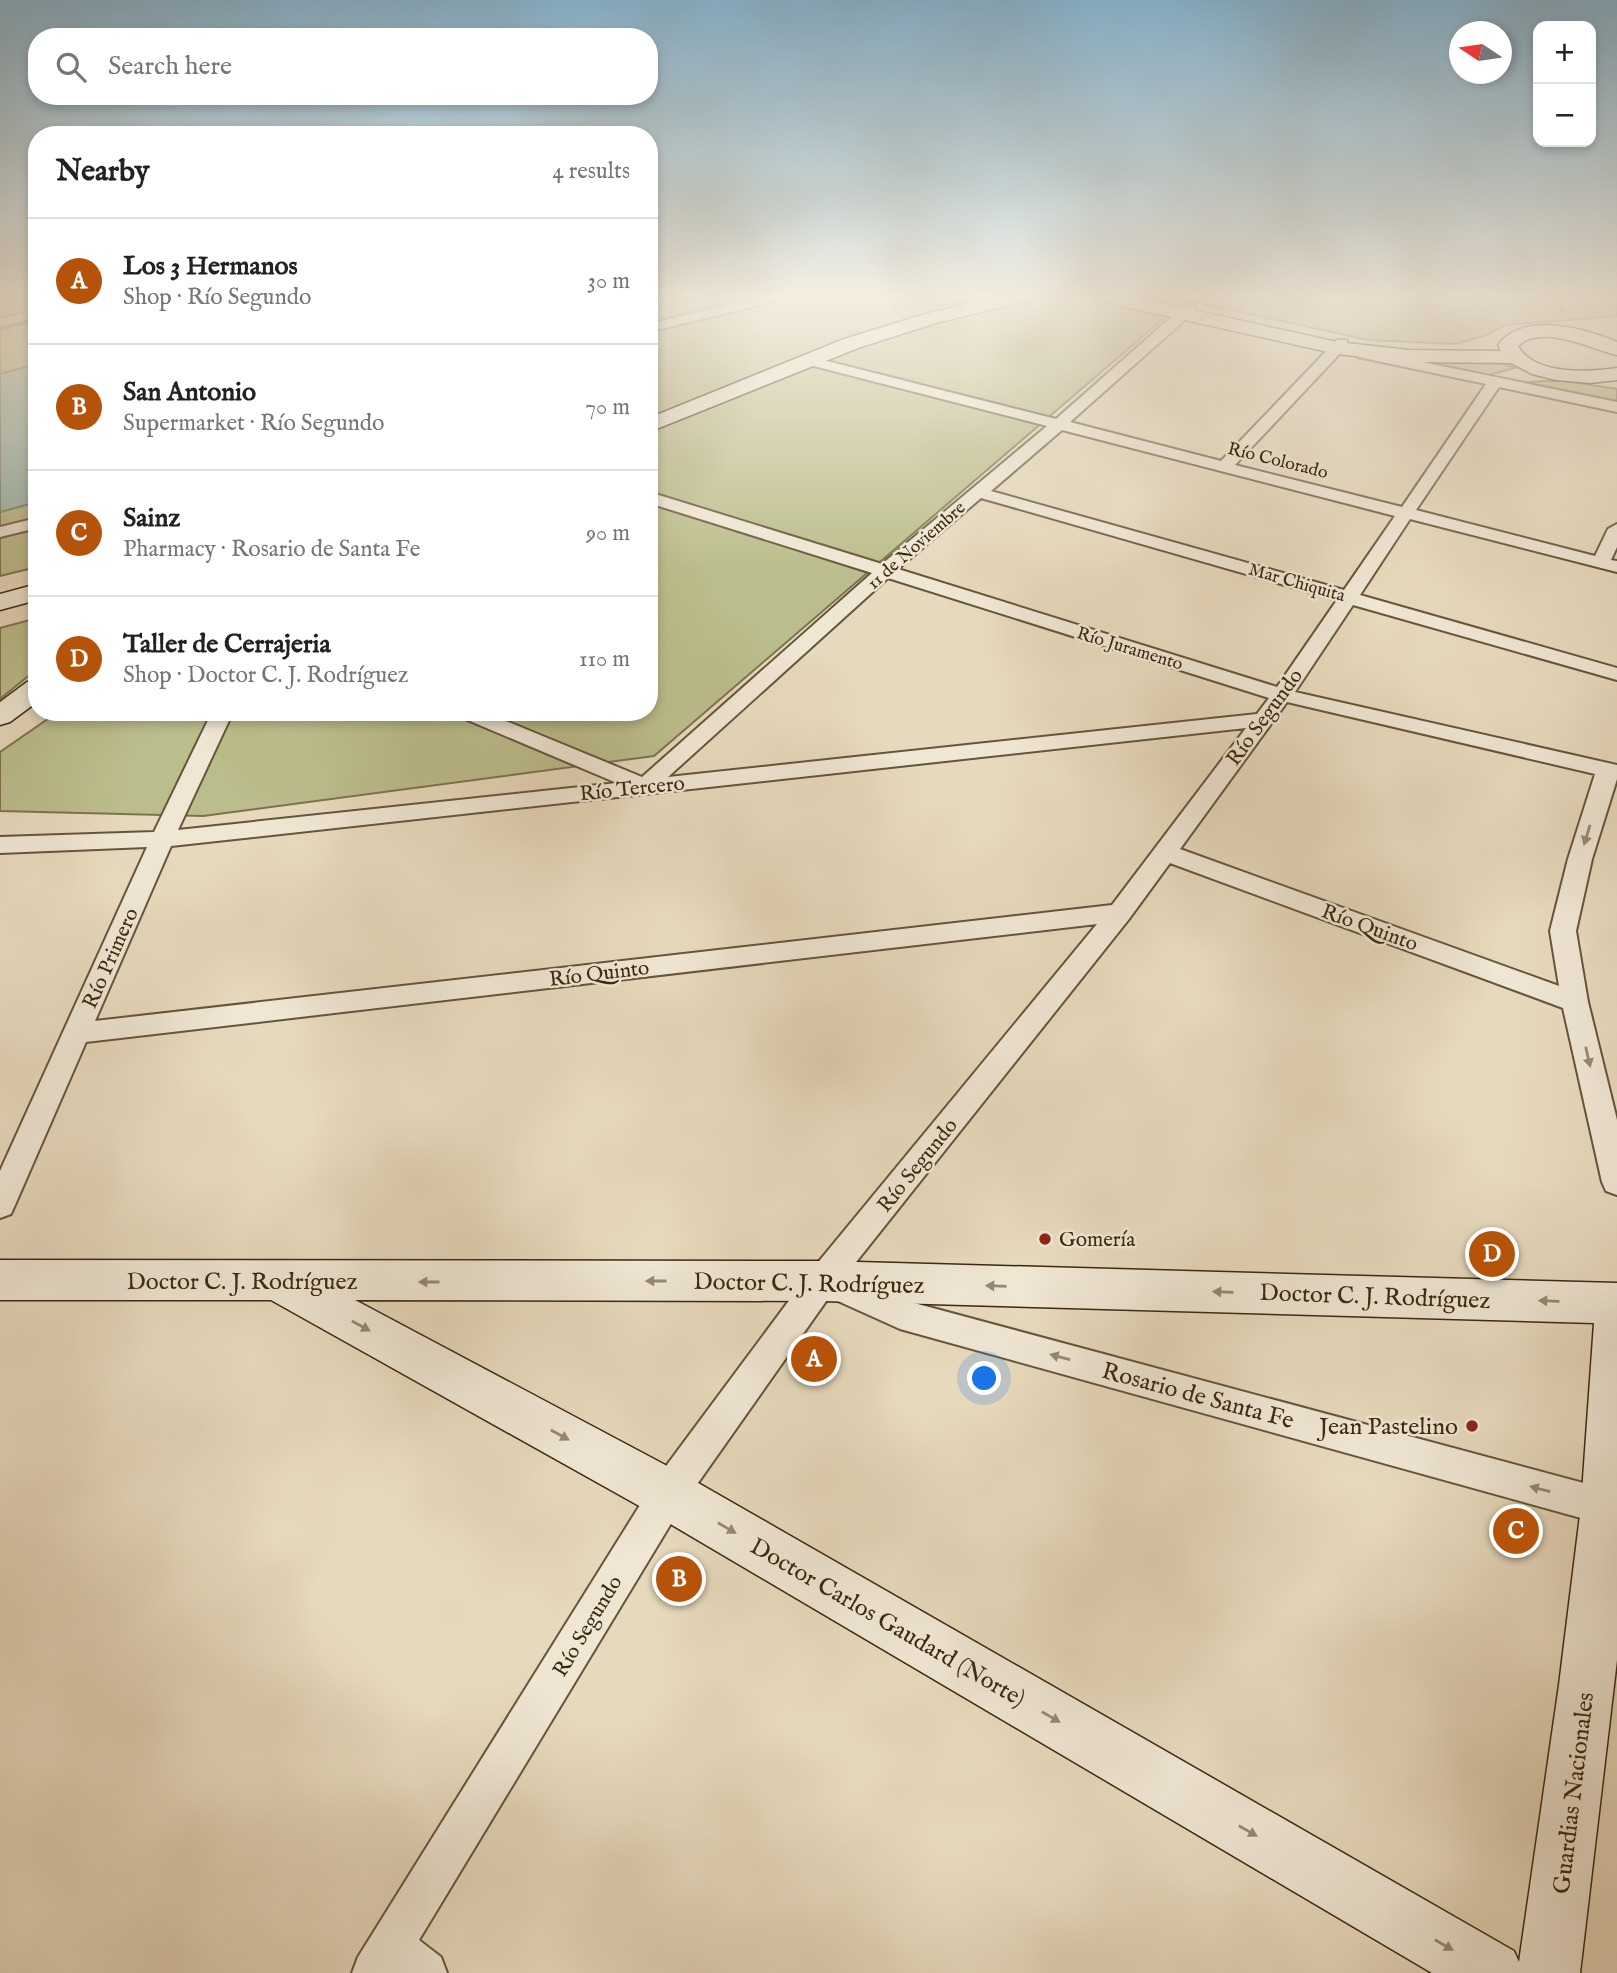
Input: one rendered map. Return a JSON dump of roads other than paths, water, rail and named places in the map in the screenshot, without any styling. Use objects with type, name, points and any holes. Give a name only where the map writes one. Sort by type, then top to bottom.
[{"type":"main road","points":[[658,412],[721,386]]},
{"type":"main road","points":[[658,423],[696,410],[749,386]]},
{"type":"main road","points":[[0,602],[28,594]]},
{"type":"main road","points":[[0,616],[28,608]]},
{"type":"main road","points":[[0,716],[28,695]]},
{"type":"main road","points":[[0,737],[28,716]]},
{"type":"main road","name":"Doctor C. J. Rodríguez","points":[[0,1280],[822,1281],[1617,1303]]},
{"type":"main road","name":"Doctor Carlos Gaudard (Norte)","points":[[279,1282],[668,1494],[1492,1973]]},
{"type":"main road","name":"Guardias Nacionales","points":[[1549,1973],[1611,1508],[1617,1321]]},
{"type":"street","name":"Río Colorado","points":[[908,386],[1609,564]]},
{"type":"street","name":"11 de Noviembre","points":[[645,786],[884,572],[1102,386]]},
{"type":"street","points":[[1225,466],[1302,386]]},
{"type":"street","name":"Río Segundo","points":[[383,1960],[668,1494],[822,1281],[1120,913],[1282,695],[1492,386]]},
{"type":"street","points":[[1515,386],[1617,407]]},
{"type":"street","name":"Mar Chiquita","points":[[977,492],[1617,674]]},
{"type":"street","name":"Río Juramento","points":[[658,500],[1282,695],[1612,771]]},
{"type":"street","points":[[0,532],[28,525]]},
{"type":"street","points":[[1609,564],[1617,529]]},
{"type":"street","name":"Río Tercero","points":[[0,845],[162,839],[1263,720]]},
{"type":"street","name":"Río Primero","points":[[0,1205],[162,839],[219,721]]},
{"type":"street","points":[[488,721],[645,786]]},
{"type":"street","points":[[1612,771],[1580,859],[1563,931],[1575,1002],[1617,1182]]},
{"type":"street","name":"Río Quinto","points":[[1165,852],[1575,1002]]},
{"type":"street","name":"Río Quinto","points":[[77,1033],[1120,913]]},
{"type":"street","name":"Rosario de Santa Fe","points":[[822,1281],[900,1314],[1611,1508]]},
{"type":"street","points":[[383,1960],[425,1973]]},
{"type":"water","points":[[0,386],[28,386],[28,504],[0,512]]},
{"type":"place","name":"Gomería","points":[[1045,1239]]},
{"type":"place","name":"Taller de Cerrajeria","points":[[1492,1254]]},
{"type":"place","name":"Los 3 Hermanos","points":[[814,1359]]},
{"type":"place","name":"Jean Pastelino","points":[[1472,1426]]},
{"type":"place","name":"Sainz","points":[[1516,1531]]},
{"type":"place","name":"San Antonio","points":[[679,1579]]}]
